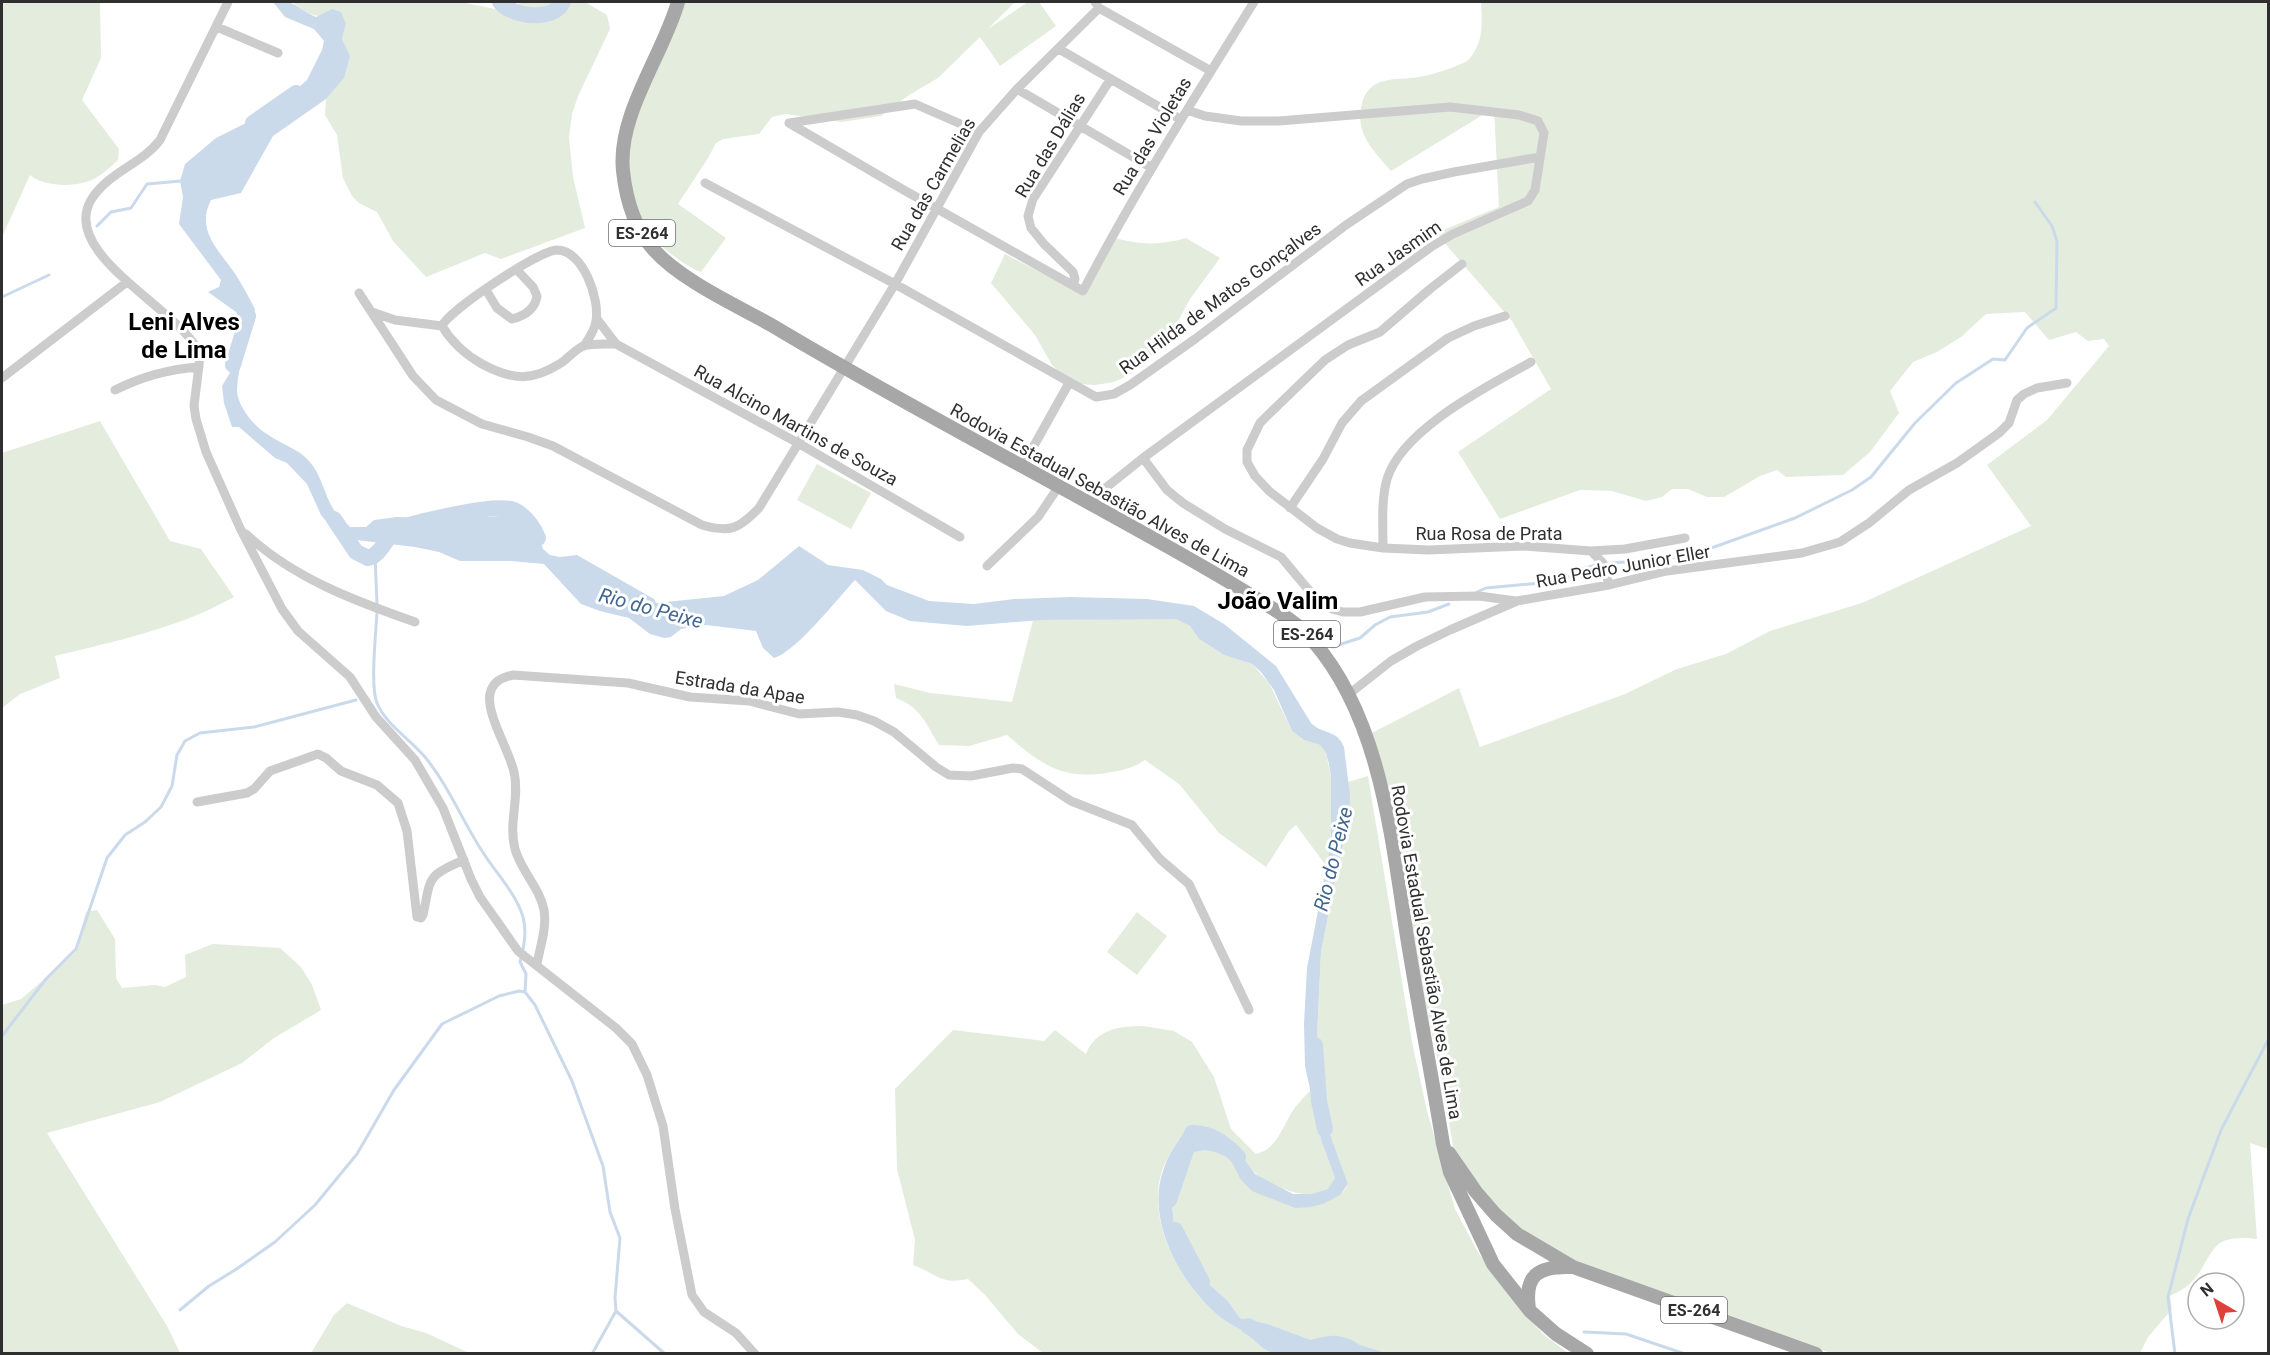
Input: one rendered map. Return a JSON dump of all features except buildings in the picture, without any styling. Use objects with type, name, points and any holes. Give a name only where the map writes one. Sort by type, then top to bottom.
[{"type":"main road","name":"ES-264","points":[[678,2],[633,112],[624,144],[623,173],[632,213],[653,249],[676,269],[844,369]]},
{"type":"main road","name":"Rodovia Estadual Sebastião Alves de Lima","points":[[844,369],[1217,574],[1286,617],[1313,640],[1349,694],[1364,729],[1388,819],[1443,1144],[1450,1172],[1493,1264],[1530,1311],[1556,1334],[1587,1353]]},
{"type":"main road","name":"Rodovia Estadual Sebastião Alves de Lima","points":[[1443,1144],[1476,1192],[1496,1215],[1518,1234],[1573,1267],[1816,1353]]},
{"type":"main road","points":[[1530,1311],[1527,1293],[1534,1276],[1554,1266],[1573,1267]]},
{"type":"street","points":[[228,2],[160,140],[154,147],[108,180],[97,190],[89,203],[86,224],[92,241],[127,282],[199,350],[195,394],[196,419],[206,452],[240,528],[290,621],[307,640],[350,677],[376,717],[415,760],[443,808],[480,897],[518,951],[626,1037],[638,1055],[647,1075],[663,1126],[675,1209],[694,1301],[709,1316],[736,1333],[754,1353]]},
{"type":"street","name":"Rua das Violetas","points":[[1073,285],[1083,291],[1180,119],[1254,2]]},
{"type":"street","points":[[1097,4],[1211,71]]},
{"type":"street","name":"Rua das Carmelias","points":[[359,293],[413,376],[436,400],[482,424],[553,446],[702,525],[720,530],[733,527],[747,520],[759,507],[895,284],[979,132],[1017,89],[1059,49],[1097,4]]},
{"type":"street","points":[[217,27],[278,53]]},
{"type":"street","points":[[1059,49],[1180,119]]},
{"type":"street","name":"Rua das Dálias","points":[[1073,285],[1075,279],[1073,272],[1036,235],[1028,216],[1033,199],[1110,80]]},
{"type":"street","points":[[1017,89],[1152,168]]},
{"type":"street","points":[[979,132],[915,104],[789,123],[1073,285]]},
{"type":"street","name":"Rua Jasmim","points":[[1088,502],[1431,247],[1453,234],[1528,201],[1535,190],[1544,133],[1538,122],[1519,115],[1492,110],[1450,107],[1279,121],[1241,121],[1205,116],[1187,110]]},
{"type":"street","name":"Rua Hilda de Matos Gonçalves","points":[[705,183],[895,284],[1096,397],[1114,394],[1130,385],[1346,225],[1407,184],[1422,178],[1540,157]]},
{"type":"street","name":"Rua Alcino Martins de Souza","points":[[442,326],[444,321],[516,269],[537,257],[555,250],[562,251],[572,256],[581,265],[590,282],[597,319],[616,344],[798,444],[960,537]]},
{"type":"street","name":"Rua Rosa de Prata","points":[[1462,264],[1380,332],[1348,345],[1325,360],[1260,423],[1247,450],[1247,462],[1255,476],[1269,491],[1317,528],[1337,539],[1383,548],[1429,550],[1523,546],[1591,551],[1625,549],[1685,538]]},
{"type":"street","points":[[486,290],[504,314],[512,318],[525,314],[533,306],[537,296],[533,287],[516,269]]},
{"type":"street","points":[[2,378],[127,282]]},
{"type":"street","points":[[372,312],[395,320],[442,326],[456,345],[476,361],[501,374],[515,377],[533,377],[560,364],[584,346],[591,336],[597,319]]},
{"type":"street","points":[[1290,508],[1323,459],[1342,423],[1361,401],[1449,338],[1468,328],[1505,316]]},
{"type":"street","points":[[584,346],[616,344]]},
{"type":"street","points":[[1383,548],[1386,481],[1410,442],[1422,430],[1482,390],[1531,362]]},
{"type":"street","points":[[115,390],[142,377],[160,372],[199,367]]},
{"type":"street","points":[[1022,467],[1069,383]]},
{"type":"street","name":"Rua Pedro Junior Eller","points":[[1349,694],[1391,662],[1417,646],[1517,601],[1609,585],[1659,572],[1725,565],[1825,548],[1853,534],[1909,490],[1969,455],[2005,427],[2012,418],[2017,400],[2024,394],[2037,388],[2067,383]]},
{"type":"street","points":[[1143,459],[1167,490],[1183,503],[1224,529],[1281,557],[1312,594],[1332,609],[1360,612],[1425,597],[1479,596],[1517,601]]},
{"type":"street","points":[[987,566],[1038,517],[1059,486]]},
{"type":"street","points":[[240,528],[284,566],[415,622]]},
{"type":"street","points":[[1591,551],[1603,563],[1609,585]]},
{"type":"street","name":"Estrada da Apae","points":[[537,964],[544,929],[544,908],[541,897],[515,850],[512,824],[516,797],[514,772],[490,703],[490,691],[494,685],[513,675],[627,683],[681,696],[749,701],[799,714],[838,712],[857,715],[894,732],[949,775],[971,776],[1012,768],[1022,769],[1071,801],[1132,825],[1160,859],[1189,884],[1248,1010]]},
{"type":"street","points":[[197,802],[245,794],[254,789],[268,772],[318,754],[341,771],[377,785],[398,803],[407,831],[417,917],[421,918],[423,915],[429,885],[433,877],[450,865],[464,860]]},
{"type":"green space","points":[[2,2],[100,2],[101,58],[82,100],[119,149],[118,160],[90,181],[72,185],[57,184],[35,179],[30,175],[2,237]]},
{"type":"green space","points":[[292,2],[461,2],[495,9],[526,2],[585,2],[607,15],[610,29],[578,96],[572,114],[569,137],[573,177],[585,228],[501,259],[485,253],[426,277],[393,241],[377,212],[359,203],[352,196],[343,178],[337,135],[325,115],[326,99],[343,78],[342,38],[346,24],[307,13]]},
{"type":"green space","points":[[679,2],[1015,2],[988,29],[1028,2],[1039,2],[1056,26],[1000,66],[980,37],[938,78],[909,95],[881,116],[842,122],[785,114],[772,117],[759,134],[723,139],[716,143],[678,204],[726,238],[701,272],[676,258],[645,229],[617,171]]},
{"type":"green space","points":[[1481,2],[2268,2],[2268,1149],[2250,1143],[2257,1239],[2224,1241],[2215,1247],[2200,1271],[2186,1271],[2186,1286],[2170,1296],[2172,1309],[2148,1337],[2140,1353],[1831,1353],[1692,1307],[1562,1256],[1525,1233],[1500,1213],[1459,1159],[1453,1146],[1443,1084],[1372,733],[1459,688],[1480,747],[1625,694],[1677,669],[1726,654],[1770,631],[1862,603],[2031,526],[1987,465],[2047,420],[2109,346],[2104,339],[2088,341],[2076,332],[2049,340],[2025,312],[1986,314],[1961,337],[1937,352],[1913,362],[1890,391],[1899,413],[1870,452],[1843,475],[1786,477],[1777,470],[1760,476],[1724,497],[1707,497],[1688,489],[1672,489],[1662,497],[1646,501],[1612,491],[1580,490],[1500,519],[1458,452],[1551,389],[1512,321],[1436,233],[1499,207],[1494,108],[1391,171],[1368,142],[1361,127],[1360,118],[1364,97],[1376,84],[1432,74],[1469,60],[1478,45],[1482,24]]},
{"type":"green space","points":[[1108,236],[1147,243],[1186,238],[1220,258],[1190,299],[1166,343],[1131,374],[1114,382],[1095,385],[1079,384],[1061,374],[1052,365],[1035,335],[991,283],[1005,254],[1079,292]]},
{"type":"green space","points":[[100,421],[170,541],[201,549],[234,597],[169,625],[55,656],[60,678],[20,694],[2,708],[2,453]]},
{"type":"green space","points":[[817,464],[871,493],[851,529],[797,500]]},
{"type":"green space","points":[[1177,619],[1190,626],[1199,639],[1224,655],[1252,664],[1269,683],[1292,731],[1304,740],[1320,745],[1326,753],[1331,777],[1331,843],[1327,867],[1296,825],[1289,831],[1266,867],[1219,833],[1179,784],[1145,760],[1132,767],[1116,771],[1090,775],[1076,774],[1041,761],[1007,735],[969,746],[939,745],[917,711],[896,698],[894,684],[930,693],[1012,702],[1033,620]]},
{"type":"green space","points":[[1368,776],[1412,1042],[1427,1111],[1455,1209],[1479,1254],[1508,1294],[1544,1335],[1568,1353],[1386,1353],[1336,1337],[1311,1340],[1268,1324],[1240,1318],[1227,1300],[1196,1273],[1174,1225],[1171,1195],[1182,1158],[1196,1152],[1211,1151],[1230,1159],[1238,1173],[1290,1206],[1331,1199],[1344,1191],[1348,1184],[1321,1109],[1315,1079],[1321,952],[1338,865],[1348,828],[1348,782]]},
{"type":"green space","points":[[97,910],[115,939],[116,978],[122,988],[155,985],[165,987],[186,977],[185,955],[213,944],[280,948],[301,967],[312,985],[321,1010],[274,1038],[242,1063],[160,1102],[47,1133],[167,1326],[180,1353],[2,1353],[2,1005],[21,999],[75,953],[86,912]]},
{"type":"green space","points":[[1137,912],[1167,936],[1137,975],[1107,952]]},
{"type":"green space","points":[[1143,1026],[1174,1031],[1192,1042],[1214,1077],[1231,1129],[1256,1154],[1274,1143],[1294,1109],[1310,1091],[1321,1140],[1335,1178],[1330,1188],[1310,1195],[1284,1189],[1254,1172],[1240,1152],[1233,1147],[1184,1132],[1165,1163],[1158,1188],[1158,1208],[1162,1229],[1170,1250],[1192,1287],[1206,1304],[1236,1327],[1303,1353],[1043,1353],[1018,1334],[985,1295],[968,1279],[945,1280],[913,1265],[915,1240],[897,1169],[895,1089],[953,1030],[1044,1041],[1055,1030],[1086,1054],[1090,1046],[1102,1034],[1117,1028]]},
{"type":"green space","points":[[347,1303],[401,1326],[426,1333],[469,1353],[311,1353],[334,1315]]},
{"type":"green space","points":[[1330,1348],[1348,1350],[1355,1353],[1312,1354]]},
{"type":"water","points":[[273,2],[292,3],[316,17],[332,9],[341,12],[346,24],[342,39],[350,56],[344,78],[326,99],[273,136],[241,193],[211,200],[206,221],[217,249],[236,275],[255,309],[238,380],[237,390],[240,402],[247,415],[262,430],[309,461],[317,472],[334,510],[350,527],[366,527],[374,520],[397,517],[458,519],[512,515],[529,520],[536,527],[543,549],[550,555],[560,557],[577,555],[654,599],[656,603],[724,596],[758,580],[799,546],[828,565],[863,570],[881,579],[887,585],[929,601],[974,604],[1014,599],[1070,597],[1147,599],[1194,606],[1224,624],[1276,666],[1311,723],[1338,737],[1344,747],[1350,795],[1349,822],[1321,952],[1315,1079],[1321,1109],[1348,1184],[1340,1195],[1323,1204],[1295,1208],[1252,1191],[1241,1180],[1230,1159],[1216,1153],[1201,1151],[1182,1158],[1171,1195],[1174,1225],[1196,1273],[1227,1300],[1240,1318],[1268,1324],[1311,1340],[1336,1337],[1386,1353],[1355,1353],[1330,1348],[1303,1353],[1252,1334],[1220,1317],[1206,1304],[1180,1269],[1170,1250],[1159,1208],[1159,1188],[1164,1168],[1184,1132],[1188,1130],[1237,1149],[1255,1174],[1293,1194],[1312,1194],[1328,1189],[1335,1178],[1321,1140],[1305,1066],[1304,1024],[1307,968],[1331,843],[1331,777],[1326,753],[1320,745],[1304,740],[1292,731],[1274,690],[1261,672],[1252,664],[1224,655],[1199,639],[1190,626],[1176,619],[1041,620],[967,626],[910,621],[886,611],[855,580],[794,646],[774,658],[763,648],[756,631],[706,625],[681,629],[671,637],[664,638],[650,634],[629,618],[581,604],[544,564],[511,561],[460,561],[439,552],[415,547],[340,538],[321,515],[307,484],[287,463],[275,458],[239,427],[232,427],[224,403],[222,386],[231,371],[232,355],[244,335],[242,324],[236,312],[208,292],[219,287],[221,280],[179,224],[183,197],[180,181],[185,164],[216,138],[274,109],[307,80],[322,50],[324,41],[314,29],[285,17]]},
{"type":"waterway","points":[[500,2],[509,9],[532,15],[547,14],[559,8],[563,2]]},
{"type":"waterway","name":"Rio do Peixe","points":[[253,123],[296,93]]},
{"type":"waterway","points":[[97,226],[111,212],[131,208],[147,184],[181,181]]},
{"type":"waterway","points":[[1611,563],[1666,559],[1703,551],[1795,518],[1852,490],[1871,477],[1915,423],[1956,383],[1993,359],[2005,360],[2027,328],[2056,308],[2057,241],[2052,226],[2035,202]]},
{"type":"waterway","points":[[2,297],[49,275]]},
{"type":"waterway","name":"Rio do Peixe","points":[[233,365],[248,316],[246,313]]},
{"type":"waterway","name":"Rio do Peixe","points":[[334,519],[356,552],[368,558],[377,553],[398,528],[457,514],[491,509],[505,508],[518,512],[529,522],[538,538]]},
{"type":"waterway","points":[[375,555],[377,605]]},
{"type":"waterway","points":[[1477,592],[1486,588],[1563,580],[1582,569],[1596,565]]},
{"type":"waterway","points":[[1332,647],[1360,638],[1375,625],[1390,617],[1428,612],[1449,604]]},
{"type":"waterway","points":[[377,612],[374,672],[377,703],[386,718],[419,750],[433,768],[482,851],[520,908],[525,928],[520,962],[526,974],[525,992]]},
{"type":"waterway","points":[[2,1036],[46,979],[76,949],[107,858],[125,835],[145,822],[161,807],[172,786],[177,755],[185,741],[200,733],[254,727],[356,700]]},
{"type":"waterway","points":[[180,1310],[209,1286],[275,1242],[315,1205],[357,1154],[394,1090],[442,1024],[499,996],[519,991],[525,992],[535,1005],[572,1081],[603,1166],[610,1212],[620,1238],[616,1311],[592,1354]]},
{"type":"waterway","points":[[2175,1354],[2168,1297],[2188,1219],[2221,1130],[2268,1040]]},
{"type":"waterway","name":"Rio do Peixe","points":[[1315,1045],[1319,1101],[1325,1129]]},
{"type":"waterway","name":"Rio do Peixe","points":[[1169,1200],[1192,1133],[1205,1134],[1217,1140],[1238,1157]]},
{"type":"waterway","name":"Rio do Peixe","points":[[1175,1230],[1202,1282]]},
{"type":"waterway","points":[[616,1311],[665,1354]]},
{"type":"waterway","name":"Rio do Peixe","points":[[1248,1326],[1271,1343],[1287,1349],[1297,1350],[1340,1344],[1358,1354]]},
{"type":"waterway","points":[[1584,1332],[1626,1334],[1685,1354]]},
{"type":"district","name":"Leni Alves de Lima","points":[[184,336]]},
{"type":"district","name":"João Valim","points":[[1278,601]]}]
